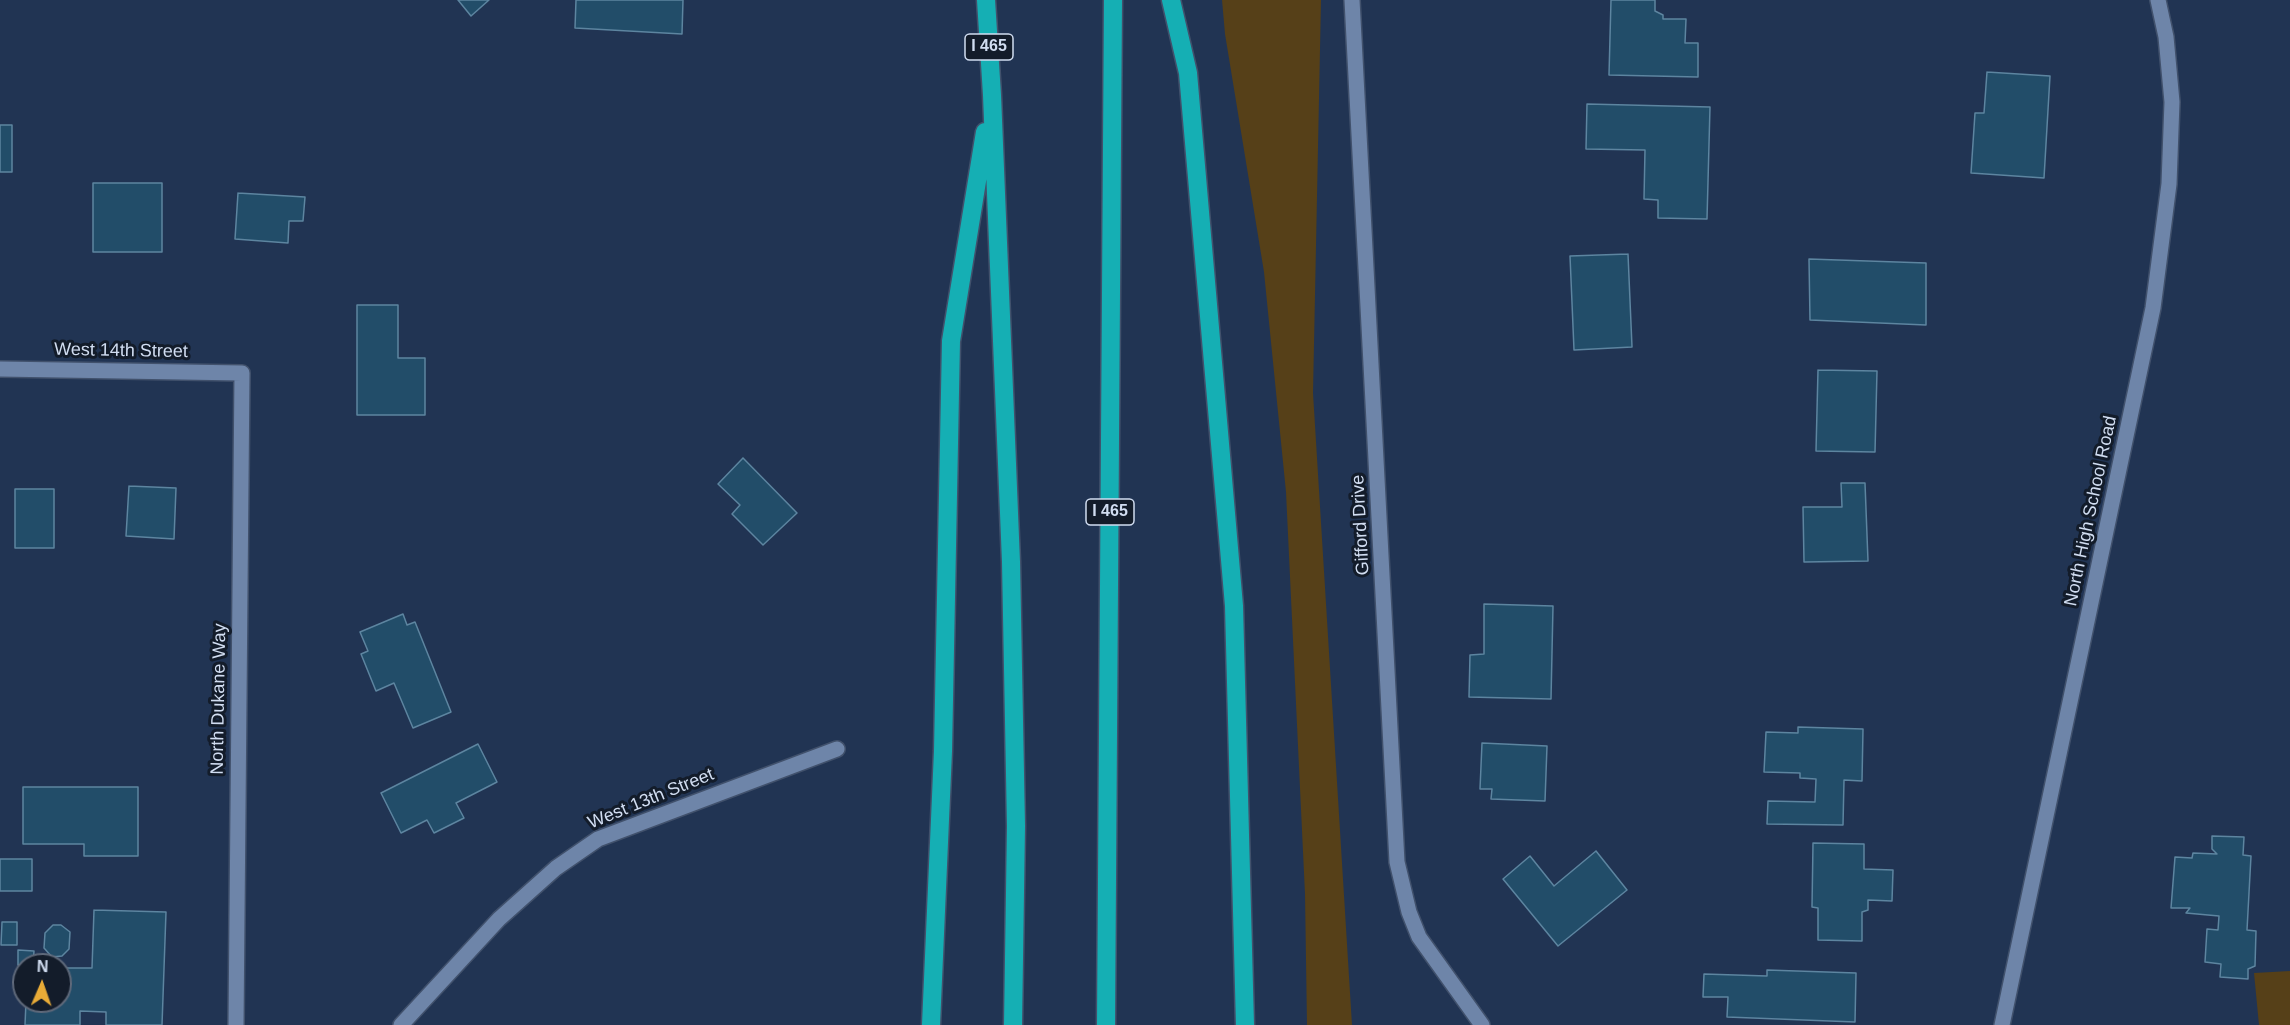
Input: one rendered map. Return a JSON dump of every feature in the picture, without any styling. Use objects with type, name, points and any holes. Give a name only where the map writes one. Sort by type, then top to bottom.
[{"type":"highway","name":"I 465","points":[[986,0],[1011,562],[1016,826],[1013,1025]]},
{"type":"highway","name":"I 465","points":[[1106,1025],[1113,0]]},
{"type":"highway","points":[[1171,0],[1188,73],[1234,606],[1245,1025]]},
{"type":"highway","points":[[931,1025],[942,773],[951,341],[992,95]]},
{"type":"street","name":"Gifford Drive","points":[[1352,0],[1399,874],[1408,912],[1419,937],[1482,1025]]},
{"type":"street","name":"North High School Road","points":[[2002,1025],[2153,308],[2169,184],[2172,102],[2166,37],[2158,0]]},
{"type":"street","name":"West 14th Street","points":[[0,369],[242,373]]},
{"type":"street","name":"North Dukane Way","points":[[236,1025],[242,373]]},
{"type":"street","name":"West 13th Street","points":[[401,1025],[499,919],[556,868],[598,839],[837,749]]},
{"type":"shaded area","points":[[1222,0],[1321,0],[1313,393],[1352,1025],[1307,1025],[1305,894],[1286,492],[1264,272],[1225,34]]},
{"type":"shaded area","points":[[2290,971],[2290,1025],[2259,1025],[2254,973]]},
{"type":"building","points":[[458,0],[489,0],[471,16]]},
{"type":"building","points":[[576,0],[683,0],[682,34],[575,28]]},
{"type":"building","points":[[1611,0],[1655,0],[1655,11],[1663,15],[1663,19],[1686,19],[1685,43],[1698,43],[1698,77],[1609,75]]},
{"type":"building","points":[[1987,72],[2050,76],[2044,178],[1971,173],[1975,113],[1984,113]]},
{"type":"building","points":[[1587,104],[1710,107],[1707,219],[1658,218],[1658,200],[1644,199],[1645,150],[1586,149]]},
{"type":"building","points":[[0,125],[12,125],[12,172],[0,172]]},
{"type":"building","points":[[93,183],[162,183],[162,252],[93,252]]},
{"type":"building","points":[[238,193],[305,197],[303,221],[289,221],[288,243],[235,239]]},
{"type":"building","points":[[1628,254],[1632,347],[1574,350],[1570,256]]},
{"type":"building","points":[[1809,259],[1926,263],[1926,325],[1810,320]]},
{"type":"building","points":[[357,305],[398,305],[398,358],[425,358],[425,415],[357,415]]},
{"type":"building","points":[[1818,370],[1877,371],[1875,452],[1816,451]]},
{"type":"building","points":[[743,458],[797,513],[763,545],[732,514],[740,505],[718,484]]},
{"type":"building","points":[[1841,483],[1865,483],[1868,561],[1804,562],[1803,507],[1842,507]]},
{"type":"building","points":[[129,486],[176,488],[174,539],[126,536]]},
{"type":"building","points":[[15,489],[54,489],[54,548],[15,548]]},
{"type":"building","points":[[1484,604],[1553,606],[1551,699],[1469,697],[1470,655],[1484,654]]},
{"type":"building","points":[[403,614],[407,625],[415,622],[451,712],[413,728],[394,683],[376,691],[361,654],[368,651],[360,632]]},
{"type":"building","points":[[1798,727],[1863,729],[1862,781],[1844,780],[1843,825],[1767,824],[1768,801],[1815,802],[1816,779],[1800,778],[1800,773],[1764,772],[1766,732],[1798,733]]},
{"type":"building","points":[[1482,743],[1547,746],[1545,801],[1491,799],[1492,789],[1480,789]]},
{"type":"building","points":[[478,744],[497,782],[456,803],[464,818],[434,833],[427,820],[401,833],[381,793]]},
{"type":"building","points":[[23,787],[138,787],[138,856],[84,856],[84,844],[23,844]]},
{"type":"building","points":[[2212,836],[2244,837],[2243,855],[2251,856],[2247,930],[2256,931],[2255,966],[2248,969],[2248,979],[2220,977],[2221,964],[2205,962],[2207,929],[2218,930],[2219,916],[2186,913],[2190,908],[2171,908],[2175,857],[2192,858],[2193,853],[2217,854],[2212,849]]},
{"type":"building","points":[[1813,843],[1864,844],[1864,869],[1893,870],[1892,901],[1868,900],[1868,910],[1862,912],[1862,941],[1818,940],[1818,908],[1812,907]]},
{"type":"building","points":[[1596,851],[1627,890],[1558,946],[1503,879],[1530,856],[1554,886]]},
{"type":"building","points":[[0,859],[32,859],[32,891],[0,891]]},
{"type":"building","points":[[94,910],[166,912],[162,1025],[106,1025],[106,1012],[80,1011],[80,1025],[25,1025],[26,1013],[72,1013],[72,968],[92,968]]},
{"type":"building","points":[[2,922],[17,922],[17,945],[1,945]]},
{"type":"building","points":[[53,925],[61,925],[70,932],[69,949],[65,953],[48,953],[44,948],[45,933]]},
{"type":"building","points":[[18,950],[34,951],[34,953],[18,953]]},
{"type":"building","points":[[1767,970],[1856,973],[1855,1022],[1727,1017],[1728,997],[1703,997],[1704,974],[1767,976]]}]
